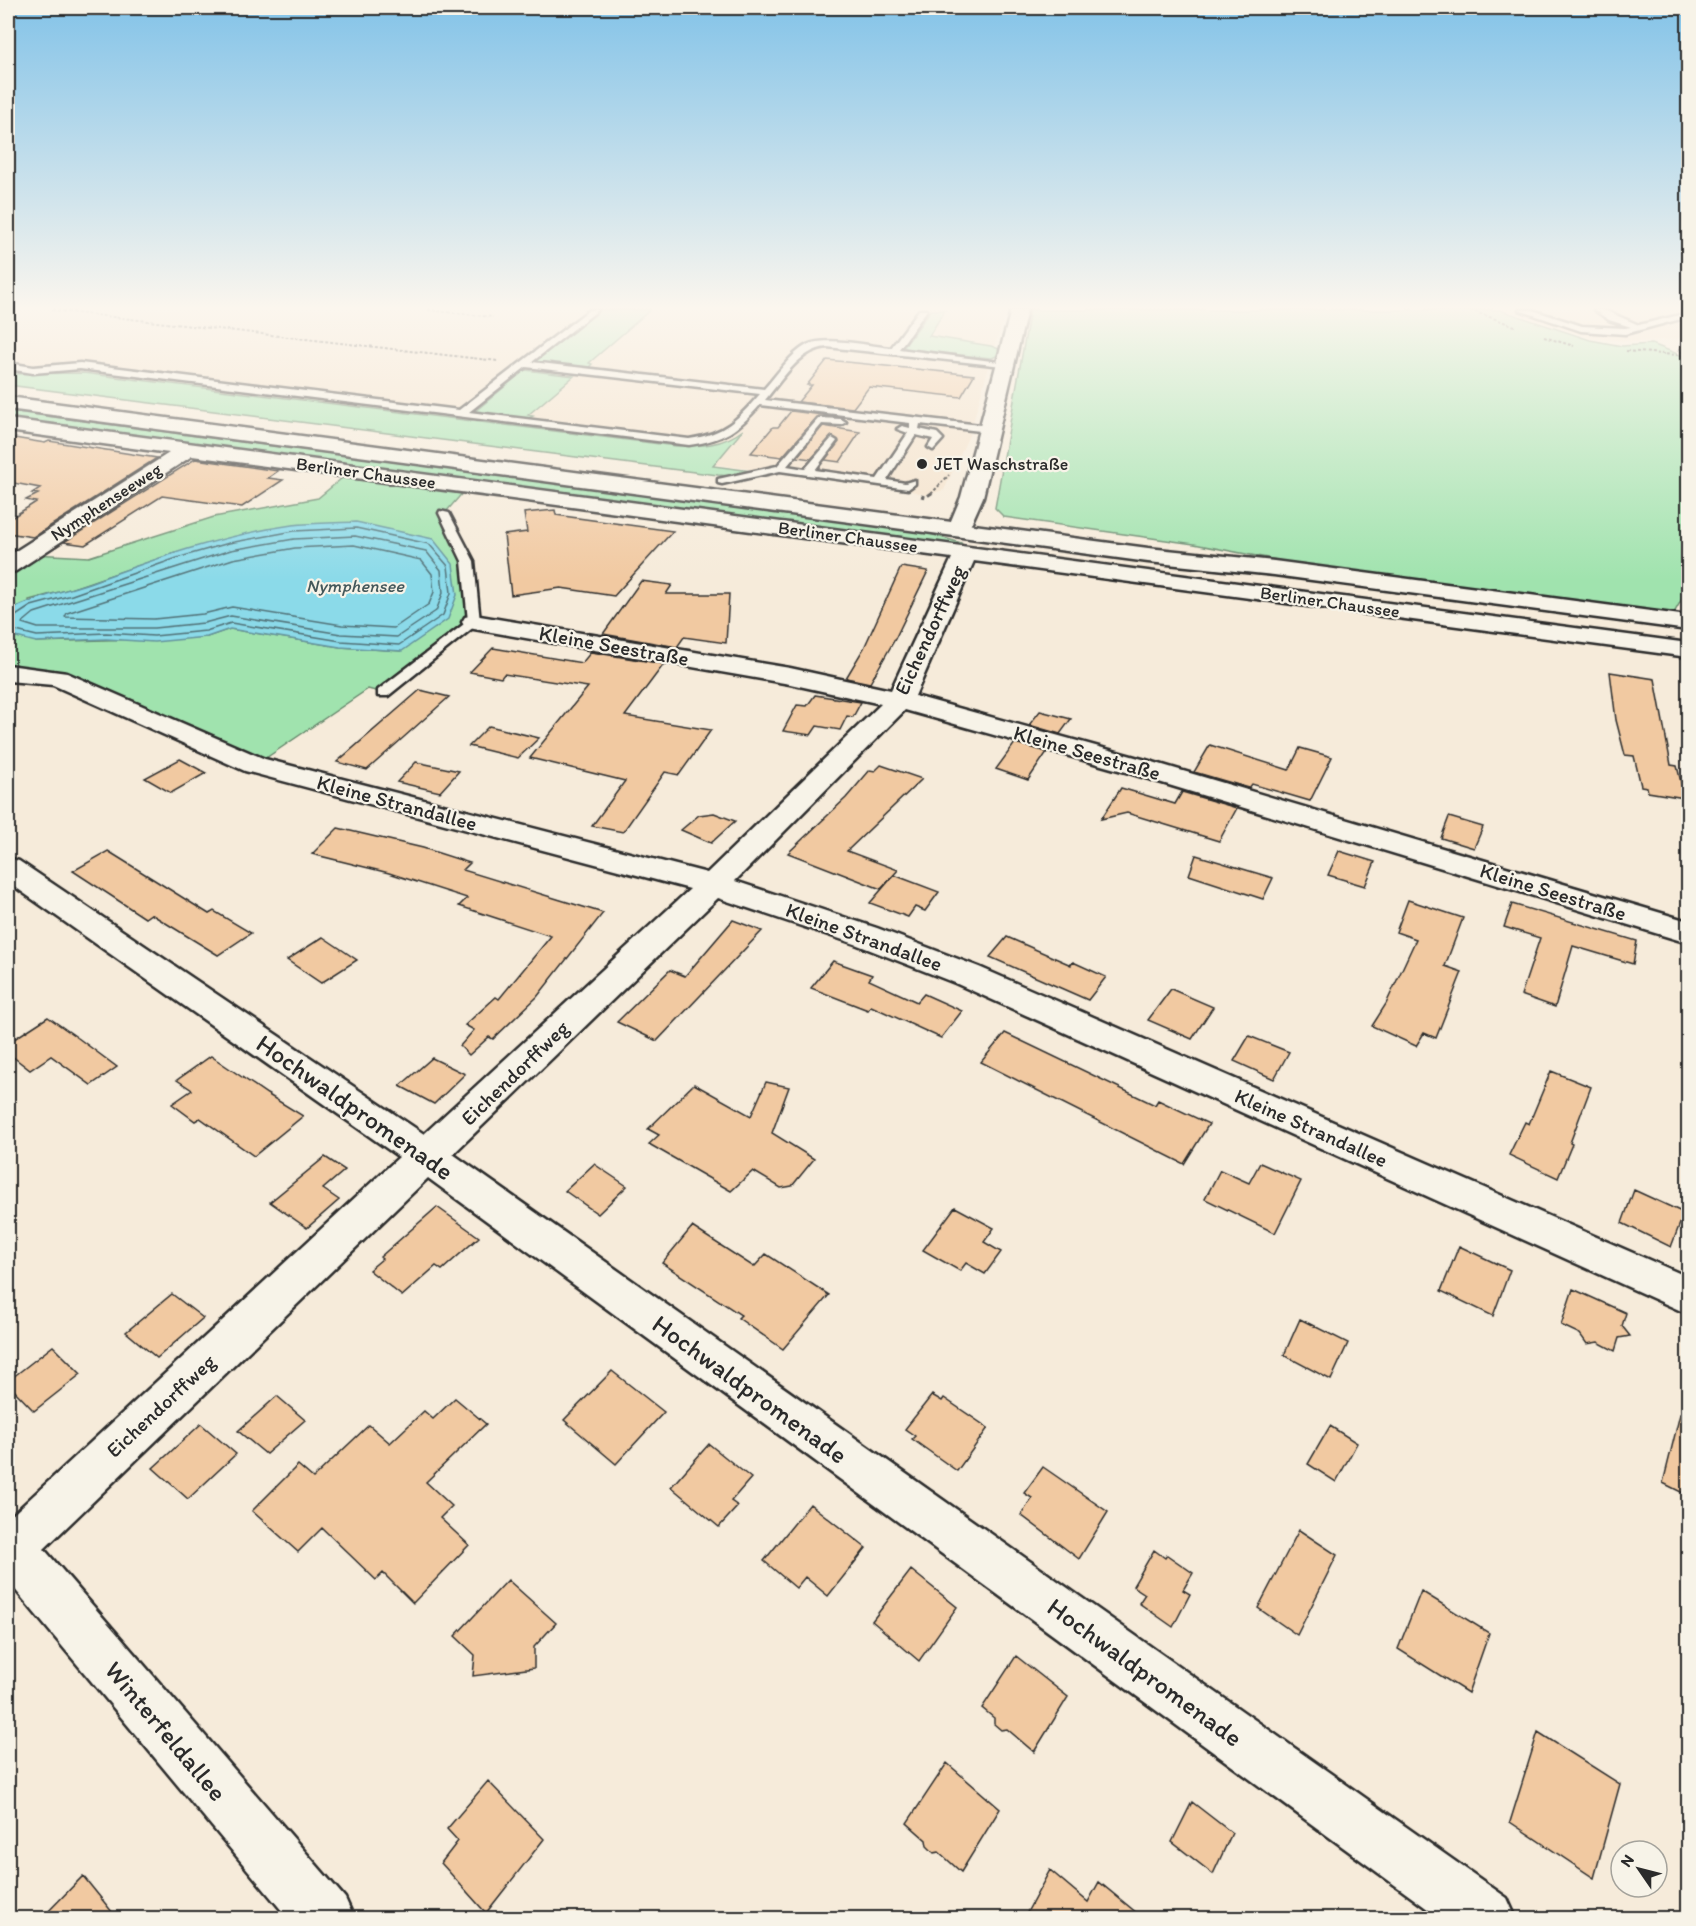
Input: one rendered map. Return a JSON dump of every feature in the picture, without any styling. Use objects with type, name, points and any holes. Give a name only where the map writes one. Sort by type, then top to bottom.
[{"type":"street","points":[[92,400],[722,481],[963,533]]},
{"type":"street","name":"Eichendorffweg","points":[[9,1548],[428,1156],[713,885],[900,700],[963,533],[995,400]]},
{"type":"street","points":[[8,403],[963,533],[1274,568],[1689,622]]},
{"type":"street","name":"Berliner Chaussee","points":[[8,425],[187,450],[963,533],[1689,650]]},
{"type":"street","name":"Nymphenseeweg","points":[[13,557],[187,450]]},
{"type":"street","name":"Kleine Seestraße","points":[[474,622],[790,676],[900,700],[1136,766],[1689,932]]},
{"type":"street","name":"Kleine Strandallee","points":[[8,673],[58,678],[255,765],[713,885],[866,936],[967,975],[1689,1296]]},
{"type":"street","name":"Hochwaldpromenade","points":[[8,868],[428,1156],[1487,1918]]},
{"type":"street","name":"Winterfeldallee","points":[[9,1548],[324,1918]]},
{"type":"lane","points":[[348,400],[689,442],[720,437],[732,431],[758,402],[846,422]]},
{"type":"lane","points":[[460,414],[478,400]]},
{"type":"lane","points":[[780,468],[819,421],[989,429]]},
{"type":"lane","points":[[915,426],[934,435],[938,440],[933,447]]},
{"type":"lane","points":[[880,482],[915,426]]},
{"type":"lane","points":[[808,472],[832,441]]},
{"type":"lane","points":[[722,481],[780,468],[908,486],[911,482]]},
{"type":"lane","points":[[383,693],[474,622],[468,561],[444,513]]},
{"type":"shaded area","points":[[186,400],[979,400],[970,433],[944,490],[926,495],[897,487]]},
{"type":"green space","points":[[125,400],[301,400],[676,446],[719,442],[743,430],[713,466],[752,471],[730,476]]},
{"type":"green space","points":[[489,400],[546,400],[528,415],[533,416],[529,418],[473,413]]},
{"type":"green space","points":[[1014,400],[1688,400],[1688,588],[1674,613],[1303,565],[1194,544],[1004,517],[995,508]]},
{"type":"green space","points":[[8,411],[923,532],[961,543],[964,547],[839,533],[8,421]]},
{"type":"green space","points":[[347,474],[465,490],[445,513],[468,561],[474,622],[383,693],[368,689],[260,762],[64,676],[8,669],[8,570],[33,554],[89,557],[214,517],[318,498]],"holes":[[[175,553],[401,651],[340,647],[230,629],[207,637],[36,642],[29,600],[70,589]]]},
{"type":"water","name":"Nymphensee","points":[[356,522],[433,539],[453,564],[457,595],[448,619],[402,651],[340,647],[230,629],[207,637],[154,642],[106,639],[36,642],[8,635],[11,610],[20,605],[164,557],[214,541],[266,529],[300,524]]},
{"type":"building","points":[[800,400],[859,400],[853,408],[798,402]]},
{"type":"building","points":[[791,411],[838,417],[817,417],[782,457],[751,453],[773,427],[778,427]]},
{"type":"building","points":[[823,426],[860,432],[840,462],[825,460],[839,442],[832,436],[811,459],[797,457]]},
{"type":"building","points":[[8,437],[157,458],[33,537],[8,533],[8,520],[36,502],[26,500],[38,494],[32,493],[40,488],[8,482]]},
{"type":"building","points":[[195,459],[278,471],[268,478],[283,480],[242,507],[162,496],[85,545],[64,542]]},
{"type":"building","points":[[555,510],[556,515],[673,531],[614,596],[561,588],[511,595],[504,535],[527,532],[524,513]]},
{"type":"building","points":[[901,567],[928,571],[895,639],[870,683],[846,678],[864,648]]},
{"type":"building","points":[[641,581],[672,585],[666,594],[729,594],[726,643],[684,637],[677,647],[603,634]]},
{"type":"building","points":[[493,648],[582,663],[591,652],[664,664],[625,716],[711,730],[679,775],[665,772],[623,832],[592,826],[625,781],[530,758],[588,687],[504,674],[501,678],[470,672]]},
{"type":"building","points":[[1610,672],[1655,679],[1671,765],[1677,766],[1685,798],[1648,792],[1647,787],[1641,786],[1634,756],[1625,755],[1616,720]]},
{"type":"building","points":[[420,690],[449,697],[367,770],[337,762]]},
{"type":"building","points":[[815,695],[861,702],[853,717],[847,716],[840,730],[817,726],[811,735],[783,731],[797,705],[807,706]]},
{"type":"building","points":[[1040,711],[1071,719],[1060,734],[1029,725]]},
{"type":"building","points":[[489,726],[539,738],[518,758],[469,746]]},
{"type":"building","points":[[1015,743],[1047,752],[1028,780],[996,769]]},
{"type":"building","points":[[1210,745],[1289,770],[1300,748],[1332,757],[1310,801],[1252,784],[1249,788],[1194,772]]},
{"type":"building","points":[[180,759],[206,773],[171,793],[145,778]]},
{"type":"building","points":[[416,762],[459,771],[440,792],[397,782]]},
{"type":"building","points":[[881,765],[922,779],[847,851],[898,870],[881,889],[788,853],[846,798],[870,770],[875,771]]},
{"type":"building","points":[[1121,788],[1175,804],[1182,792],[1237,808],[1219,841],[1127,813],[1101,819]]},
{"type":"building","points":[[714,813],[735,821],[711,843],[681,830],[699,815]]},
{"type":"building","points":[[1449,817],[1483,827],[1474,848],[1441,838]]},
{"type":"building","points":[[338,828],[423,848],[470,863],[463,870],[603,913],[537,997],[493,1039],[489,1037],[469,1055],[460,1046],[474,1030],[465,1025],[496,997],[499,999],[551,936],[459,906],[467,898],[389,873],[312,854]]},
{"type":"building","points":[[108,851],[209,914],[214,911],[251,933],[218,955],[151,914],[145,918],[73,871]]},
{"type":"building","points":[[1339,851],[1375,862],[1365,886],[1328,875]]},
{"type":"building","points":[[1196,855],[1273,878],[1263,899],[1189,875]]},
{"type":"building","points":[[894,875],[939,892],[925,911],[915,907],[908,917],[870,903]]},
{"type":"building","points":[[1408,900],[1463,918],[1445,966],[1462,972],[1436,1038],[1424,1033],[1416,1046],[1372,1026],[1386,1004],[1416,939],[1396,932]]},
{"type":"building","points":[[1512,904],[1637,941],[1633,964],[1573,946],[1555,1007],[1521,995],[1540,938],[1504,927]]},
{"type":"building","points":[[733,920],[762,931],[657,1041],[617,1022],[670,970],[685,976]]},
{"type":"building","points":[[323,937],[357,960],[321,983],[287,960]]},
{"type":"building","points":[[1007,937],[1071,965],[1073,962],[1106,977],[1088,1000],[990,957]]},
{"type":"building","points":[[833,961],[872,975],[869,980],[917,1002],[924,994],[962,1011],[941,1038],[871,1006],[868,1010],[811,988]]},
{"type":"building","points":[[1171,989],[1213,1007],[1192,1039],[1148,1020]]},
{"type":"building","points":[[48,1017],[117,1067],[91,1085],[51,1056],[30,1070],[8,1053],[8,1043]]},
{"type":"building","points":[[1005,1033],[1155,1105],[1158,1100],[1209,1124],[1184,1164],[981,1062]]},
{"type":"building","points":[[1249,1036],[1289,1052],[1274,1079],[1234,1061]]},
{"type":"building","points":[[211,1056],[303,1116],[254,1156],[200,1118],[195,1121],[172,1104],[192,1090],[177,1080]]},
{"type":"building","points":[[432,1058],[465,1074],[434,1104],[400,1086]]},
{"type":"building","points":[[1551,1071],[1591,1087],[1558,1178],[1509,1155],[1525,1122],[1529,1124]]},
{"type":"building","points":[[766,1082],[789,1087],[772,1133],[814,1159],[792,1186],[781,1188],[753,1171],[731,1191],[649,1144],[659,1135],[648,1129],[694,1084],[751,1116]]},
{"type":"building","points":[[325,1157],[345,1170],[323,1189],[339,1200],[307,1228],[270,1202]]},
{"type":"building","points":[[1260,1163],[1301,1181],[1275,1233],[1205,1199],[1220,1170],[1249,1183]]},
{"type":"building","points":[[594,1164],[627,1186],[598,1214],[565,1191]]},
{"type":"building","points":[[1634,1190],[1684,1213],[1671,1247],[1622,1223]]},
{"type":"building","points":[[437,1207],[479,1237],[442,1270],[436,1266],[402,1296],[369,1270],[382,1259],[380,1257]]},
{"type":"building","points":[[955,1207],[994,1228],[984,1242],[1001,1252],[985,1274],[966,1263],[960,1271],[923,1250]]},
{"type":"building","points":[[692,1227],[754,1267],[766,1254],[829,1295],[783,1349],[738,1318],[741,1315],[662,1263]]},
{"type":"building","points":[[1459,1246],[1510,1270],[1493,1316],[1441,1291]]},
{"type":"building","points":[[1573,1289],[1626,1313],[1622,1326],[1630,1336],[1619,1338],[1615,1351],[1598,1342],[1587,1344],[1580,1334],[1561,1325]]},
{"type":"building","points":[[172,1294],[203,1318],[157,1358],[126,1332]]},
{"type":"building","points":[[1300,1319],[1348,1343],[1331,1380],[1284,1355]]},
{"type":"building","points":[[53,1346],[81,1374],[34,1411],[8,1384],[8,1381]]},
{"type":"building","points":[[612,1371],[664,1412],[616,1464],[564,1420]]},
{"type":"building","points":[[932,1395],[942,1401],[944,1398],[988,1428],[957,1471],[912,1439],[915,1436],[905,1429]]},
{"type":"building","points":[[277,1396],[305,1420],[266,1454],[238,1431]]},
{"type":"building","points":[[455,1398],[486,1424],[426,1482],[452,1506],[440,1518],[469,1545],[413,1603],[383,1573],[376,1580],[322,1528],[298,1552],[252,1511],[298,1465],[313,1478],[369,1425],[390,1443],[424,1411],[433,1419]]},
{"type":"building","points":[[1680,1414],[1689,1415],[1689,1496],[1663,1483]]},
{"type":"building","points":[[201,1424],[236,1454],[188,1499],[153,1468]]},
{"type":"building","points":[[1330,1426],[1357,1443],[1336,1482],[1308,1464]]},
{"type":"building","points":[[709,1444],[751,1478],[731,1501],[738,1506],[719,1527],[671,1487]]},
{"type":"building","points":[[1043,1467],[1108,1512],[1079,1559],[1021,1515],[1032,1498],[1024,1493]]},
{"type":"building","points":[[810,1504],[866,1548],[828,1596],[805,1577],[796,1588],[764,1561]]},
{"type":"building","points":[[1299,1530],[1337,1555],[1297,1635],[1258,1608]]},
{"type":"building","points":[[1154,1550],[1165,1558],[1167,1555],[1193,1573],[1183,1590],[1190,1594],[1173,1627],[1139,1603],[1145,1594],[1133,1586]]},
{"type":"building","points":[[911,1570],[957,1607],[919,1661],[872,1621]]},
{"type":"building","points":[[508,1580],[556,1623],[534,1647],[534,1668],[473,1676],[475,1655],[455,1636]]},
{"type":"building","points":[[1421,1591],[1489,1633],[1468,1693],[1398,1649]]},
{"type":"building","points":[[1016,1656],[1068,1697],[1034,1752],[1007,1729],[1001,1730],[994,1724],[994,1718],[982,1708]]},
{"type":"building","points":[[1538,1732],[1620,1784],[1594,1878],[1510,1822]]},
{"type":"building","points":[[947,1763],[1000,1809],[961,1872],[939,1852],[934,1853],[927,1846],[926,1840],[907,1823]]},
{"type":"building","points":[[488,1781],[544,1839],[486,1913],[441,1863],[458,1841],[447,1829]]},
{"type":"building","points":[[1192,1802],[1232,1833],[1213,1874],[1172,1842]]},
{"type":"building","points":[[1050,1870],[1088,1902],[1099,1882],[1143,1918],[1024,1918]]},
{"type":"building","points":[[83,1876],[117,1918],[42,1918]]},
{"type":"place","name":"JET Waschstraße","points":[[922,464]]}]
